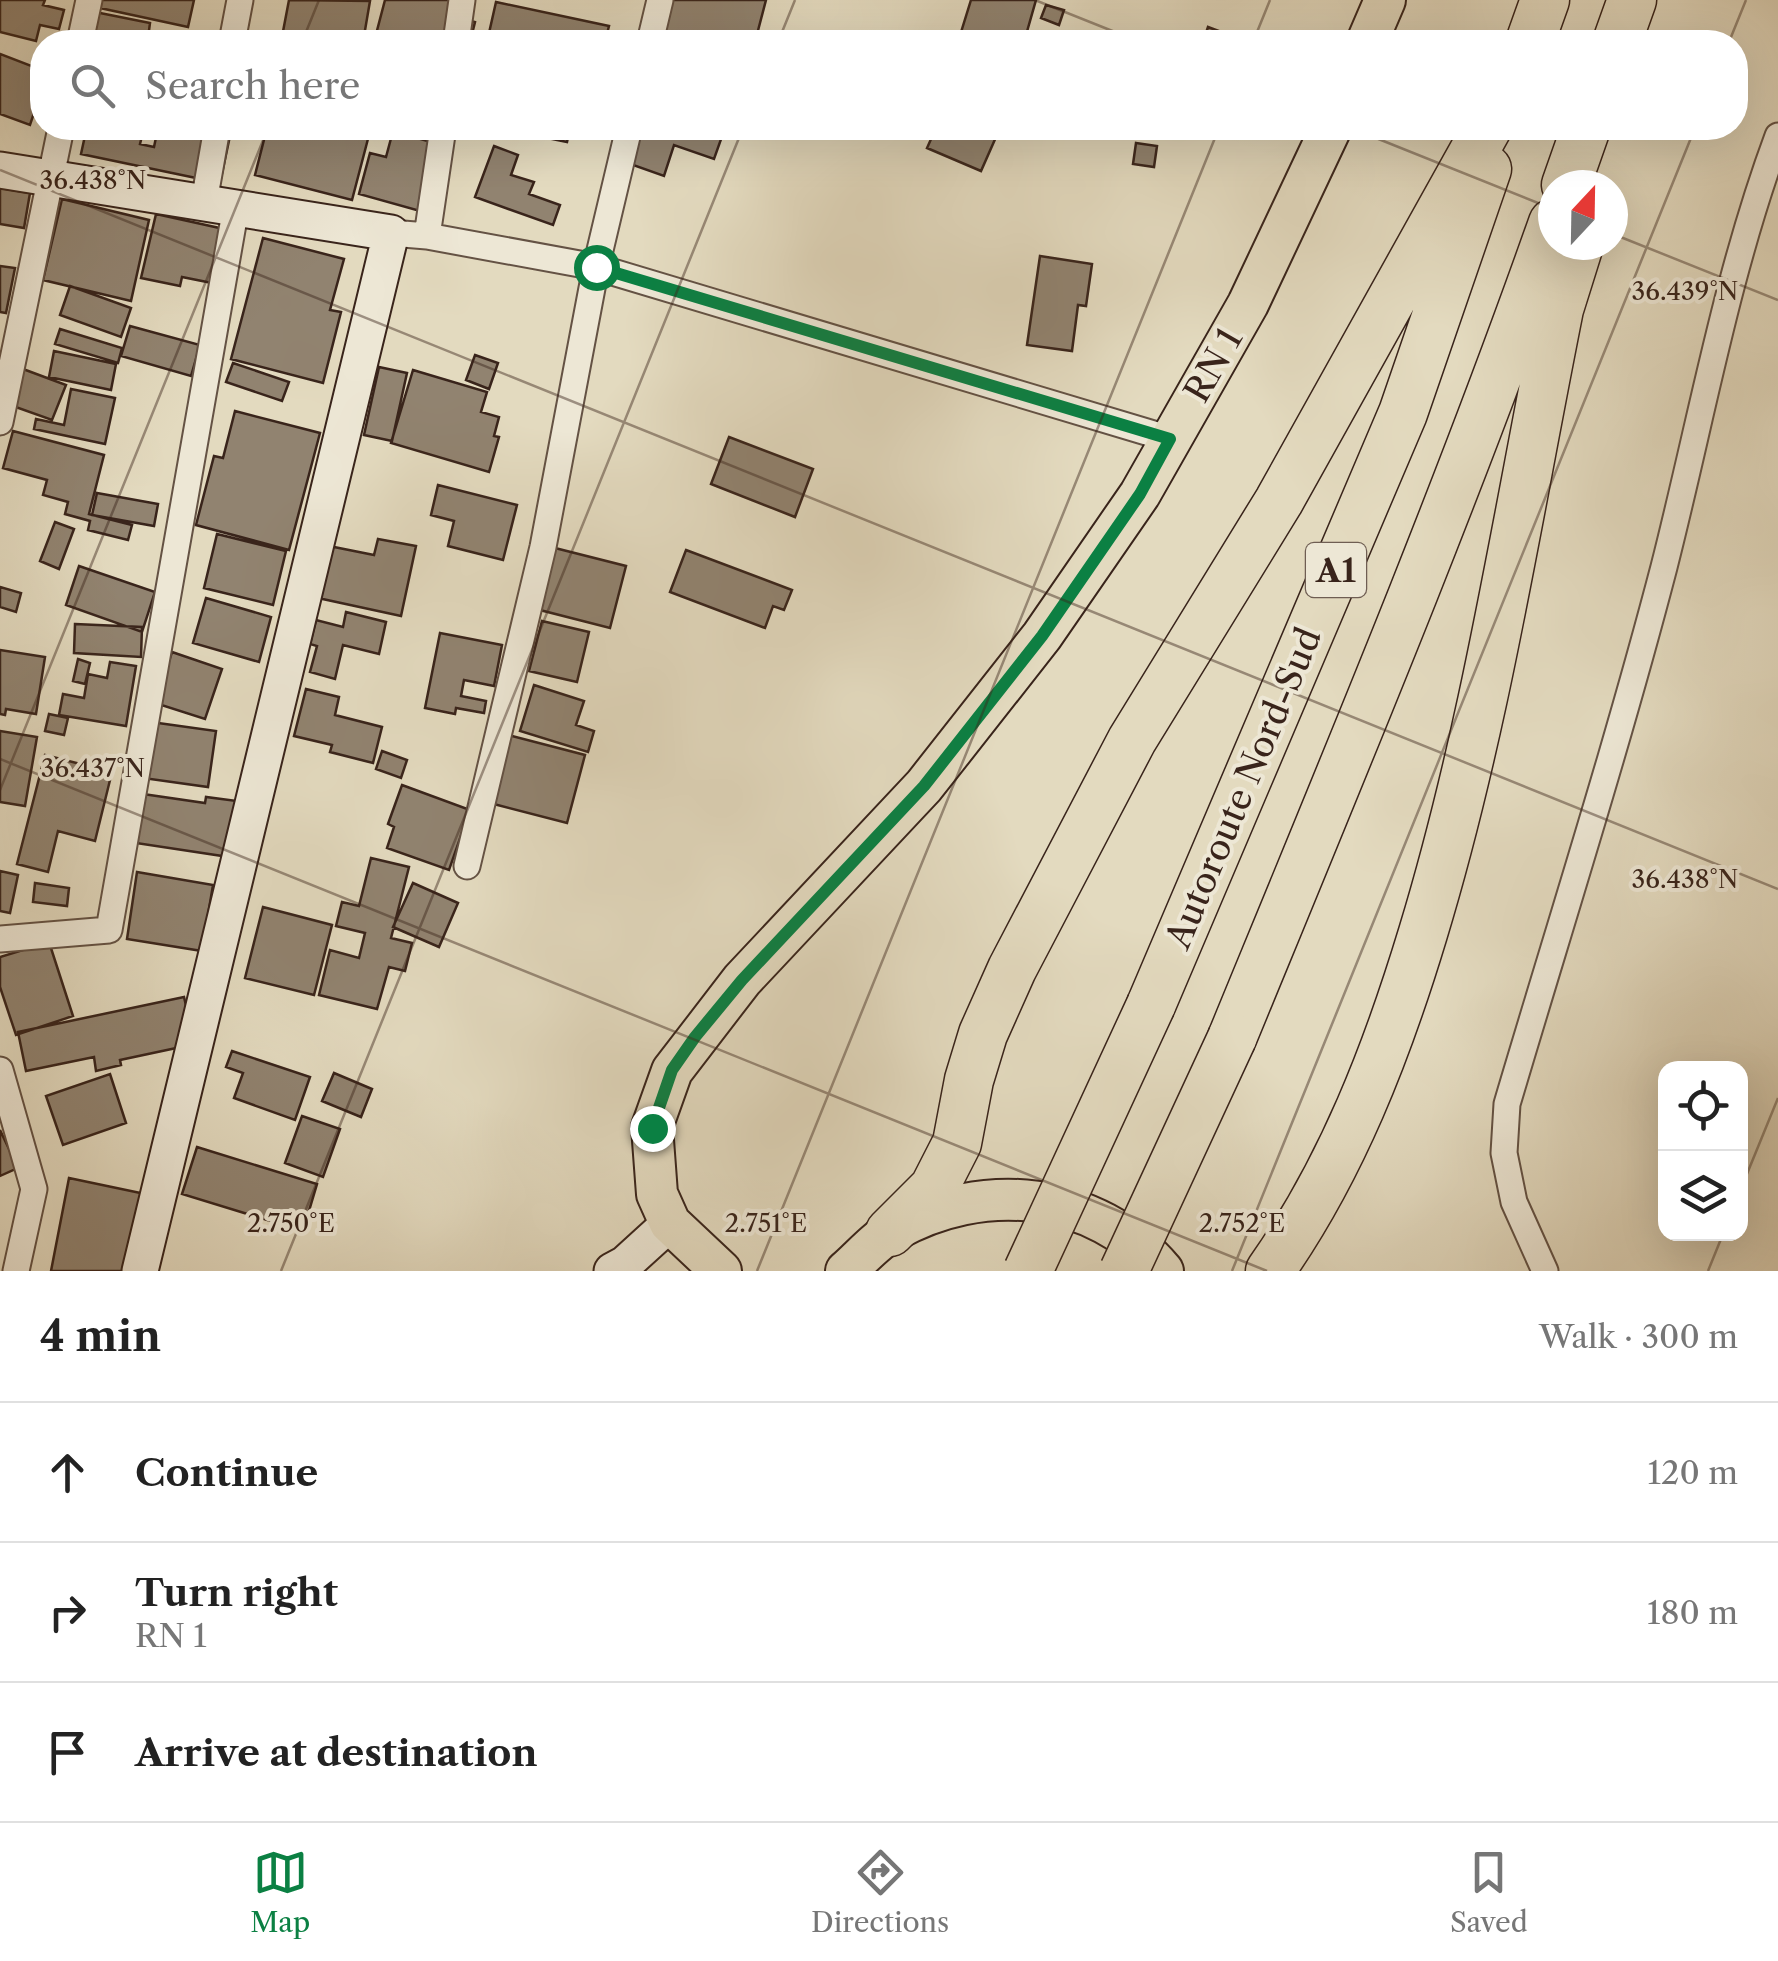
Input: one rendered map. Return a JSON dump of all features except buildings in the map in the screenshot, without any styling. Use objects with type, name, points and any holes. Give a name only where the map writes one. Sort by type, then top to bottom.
[{"type":"highway","points":[[1534,30],[1545,0]]},
{"type":"highway","points":[[1621,30],[1632,0]]},
{"type":"highway","points":[[890,1232],[934,1188],[957,1143],[982,1034],[1132,740],[1279,501],[1480,140]]},
{"type":"highway","name":"Autoroute Nord-Sud","points":[[1028,1271],[1151,1005],[1402,414],[1497,140]]},
{"type":"highway","points":[[1571,170],[1582,140]]},
{"type":"highway","points":[[1594,170],[1597,140]]},
{"type":"highway","name":"A1","points":[[1124,1271],[1232,1038],[1402,626],[1540,260]]},
{"type":"highway","points":[[1270,1271],[1327,1180],[1358,1116],[1401,1006],[1481,713],[1556,325],[1575,260]]},
{"type":"main road","points":[[1372,30],[1385,0]]},
{"type":"main road","name":"RN 1","points":[[752,1271],[715,1266],[670,1223],[657,1194],[652,1128],[672,1070],[742,980],[924,786],[1042,636],[1140,494],[1248,304],[1325,140]]},
{"type":"main road","points":[[846,1271],[890,1232],[952,1204],[1019,1198],[1085,1213],[1144,1248],[1164,1271]]},
{"type":"street","points":[[83,30],[89,0]]},
{"type":"street","points":[[234,30],[240,0]]},
{"type":"street","points":[[458,30],[462,0]]},
{"type":"street","points":[[653,30],[660,0]]},
{"type":"street","points":[[1544,1271],[1514,1202],[1504,1153],[1508,1104],[1618,737],[1665,562],[1710,360],[1756,195],[1778,136]]},
{"type":"street","points":[[0,422],[58,140]]},
{"type":"street","points":[[0,939],[109,930],[220,205],[217,140]]},
{"type":"street","points":[[427,236],[441,140]]},
{"type":"street","points":[[468,866],[543,547],[596,267],[627,140]]},
{"type":"street","points":[[0,170],[427,236],[596,267],[1170,439]]},
{"type":"street","points":[[140,1271],[391,232]]},
{"type":"street","points":[[0,1070],[34,1189],[16,1271]]},
{"type":"street","points":[[612,1271],[670,1223]]},
{"type":"route","points":[[596,267],[1170,439],[1140,494],[1042,636],[924,786],[742,980],[695,1037],[672,1070],[652,1128]]}]
